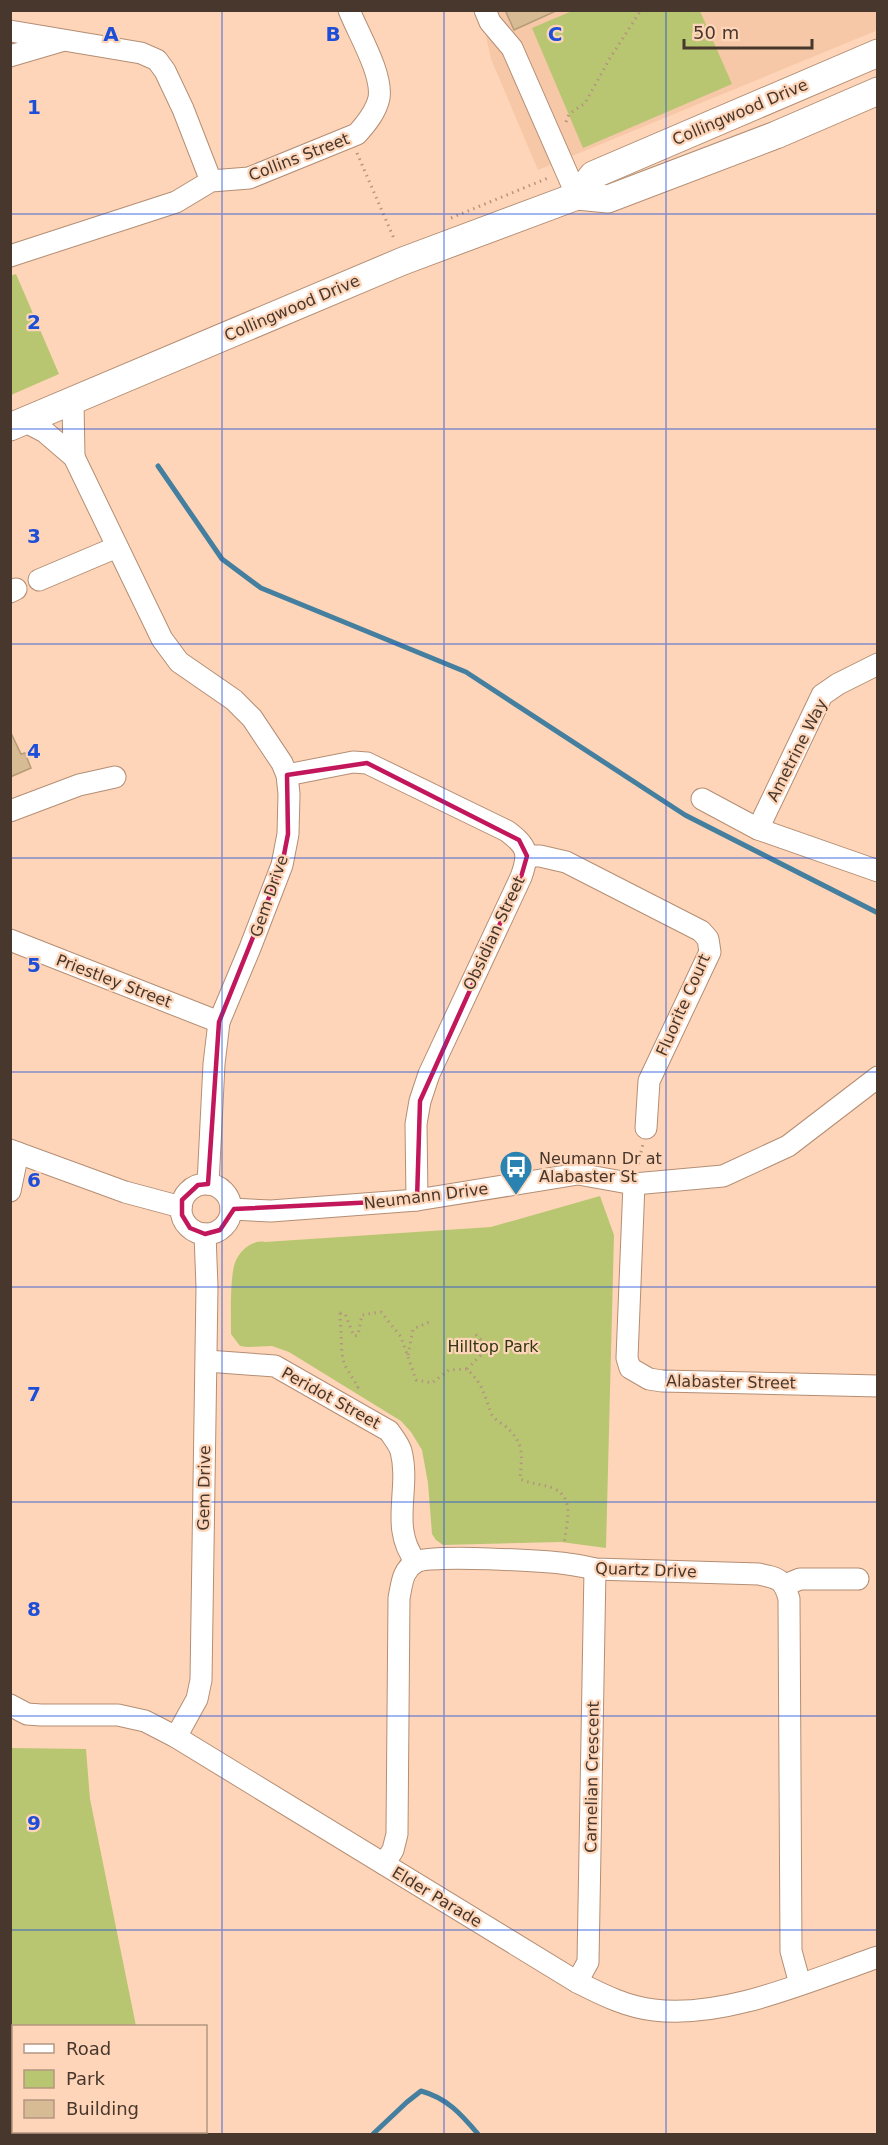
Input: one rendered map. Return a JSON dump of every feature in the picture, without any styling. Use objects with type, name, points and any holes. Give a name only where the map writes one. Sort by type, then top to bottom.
[{"type":"main road","name":"Collingwood Drive","points":[[577,196],[593,175],[878,53]]},
{"type":"main road","name":"Collingwood Drive","points":[[17,424],[403,261],[577,196],[608,199],[776,135],[878,91]]},
{"type":"street","name":"Collins Street","points":[[10,256],[176,202],[211,181],[249,178],[357,134],[370,120],[379,98],[378,76],[349,10]]},
{"type":"street","points":[[488,16],[512,48],[577,196]]},
{"type":"street","points":[[10,31],[141,53],[157,60],[165,71],[183,109],[211,181]]},
{"type":"street","points":[[10,56],[62,41]]},
{"type":"street","name":"Gem Drive","points":[[73,401],[74,457]]},
{"type":"street","name":"Gem Drive","points":[[17,424],[45,432],[74,457],[162,639],[179,662],[234,700],[252,718],[282,763],[287,775],[288,834],[282,865],[219,1022],[214,1064],[208,1184]]},
{"type":"street","points":[[39,580],[117,547]]},
{"type":"street","name":"Ametrine Way","points":[[758,829],[822,695],[838,684],[878,664]]},
{"type":"street","name":"Obsidian Street","points":[[287,775],[353,762],[367,763],[507,831],[525,848],[527,856],[521,877],[429,1074],[420,1101],[416,1124],[417,1200]]},
{"type":"street","points":[[10,812],[79,785],[115,777]]},
{"type":"street","points":[[702,799],[758,829],[878,871]]},
{"type":"street","name":"Fluorite Court","points":[[527,856],[540,856],[566,862],[701,931],[708,939],[710,951],[649,1081],[646,1128]]},
{"type":"street","name":"Priestley Street","points":[[10,940],[219,1022]]},
{"type":"street","name":"Neumann Drive","points":[[231,1209],[271,1211],[417,1200],[578,1174],[634,1184],[723,1176],[788,1146],[877,1077]]},
{"type":"street","points":[[10,1191],[14,1151],[125,1192],[181,1208]]},
{"type":"street","points":[[208,1184],[220,1188],[226,1194],[231,1209],[226,1224],[213,1233],[205,1234],[190,1228],[185,1222],[181,1208],[186,1193],[191,1188],[208,1184]]},
{"type":"street","name":"Alabaster Street","points":[[634,1184],[627,1358],[630,1368],[649,1380],[662,1381],[878,1386]]},
{"type":"street","name":"Gem Drive","points":[[176,1737],[197,1700],[201,1680],[207,1361],[205,1234]]},
{"type":"street","name":"Peridot Street","points":[[207,1361],[275,1366],[389,1431],[401,1449],[404,1471],[401,1521],[403,1537],[409,1553],[416,1562]]},
{"type":"street","name":"Quartz Drive","points":[[416,1562],[428,1559],[475,1559],[569,1564],[595,1569],[759,1574],[774,1577],[785,1585]]},
{"type":"street","points":[[384,1864],[393,1850],[397,1834],[399,1598],[404,1574],[416,1562]]},
{"type":"street","name":"Carnelian Crescent","points":[[577,1982],[588,1962],[595,1569]]},
{"type":"street","points":[[800,1984],[791,1951],[789,1599],[785,1585],[800,1580],[858,1579]]},
{"type":"street","name":"Elder Parade","points":[[10,1705],[27,1714],[118,1715],[145,1721],[176,1737],[577,1982],[615,2000],[653,2010],[684,2012],[745,2001],[878,1957]]},
{"type":"path","points":[[565,126],[569,114],[585,103],[641,10]]},
{"type":"path","points":[[350,138],[403,261]]},
{"type":"path","points":[[634,1184],[646,1128]]},
{"type":"path","points":[[349,1393],[357,1387],[344,1364],[339,1313],[345,1314],[354,1336],[358,1335],[362,1315],[381,1312],[401,1338],[416,1380],[424,1382],[432,1383],[449,1370],[467,1369],[484,1349],[481,1340],[475,1334]]},
{"type":"path","points":[[407,1357],[414,1329],[429,1322]]},
{"type":"path","points":[[467,1369],[480,1381],[492,1415],[516,1435],[522,1454],[520,1479],[531,1485],[552,1488],[565,1496],[568,1506],[564,1543]]},
{"type":"highlighted area","points":[[367,763],[519,840],[527,856],[521,877],[420,1101],[417,1200],[234,1209],[220,1230],[205,1234],[190,1228],[182,1215],[182,1200],[198,1185],[208,1184],[219,1022],[282,865],[288,834],[287,775]]},
{"type":"shaded area","points":[[877,10],[878,30],[538,170],[491,59],[484,27],[477,11]]},
{"type":"green space","points":[[572,11],[700,11],[732,84],[583,148],[532,28]]},
{"type":"green space","points":[[16,274],[59,374],[11,395],[10,276]]},
{"type":"green space","name":"Hilltop Park","points":[[600,1196],[614,1235],[606,1548],[561,1542],[443,1545],[432,1534],[428,1483],[422,1450],[401,1421],[289,1352],[272,1346],[240,1346],[231,1334],[231,1290],[234,1266],[241,1252],[255,1243],[491,1227]]},
{"type":"green space","points":[[11,1748],[86,1749],[90,1799],[136,2025],[12,2025],[12,2133],[157,2134],[11,2134]]},
{"type":"building","points":[[505,10],[558,10],[514,30]]},
{"type":"building","points":[[10,731],[21,754],[25,753],[31,768],[10,777]]},
{"type":"waterway","points":[[158,466],[222,559],[261,588],[466,672],[685,815],[878,913]]},
{"type":"waterway","points":[[373,2134],[421,2091],[446,2102],[478,2134]]},
{"type":"place","name":"Neumann Dr at Alabaster St","points":[[516,1196]]}]
